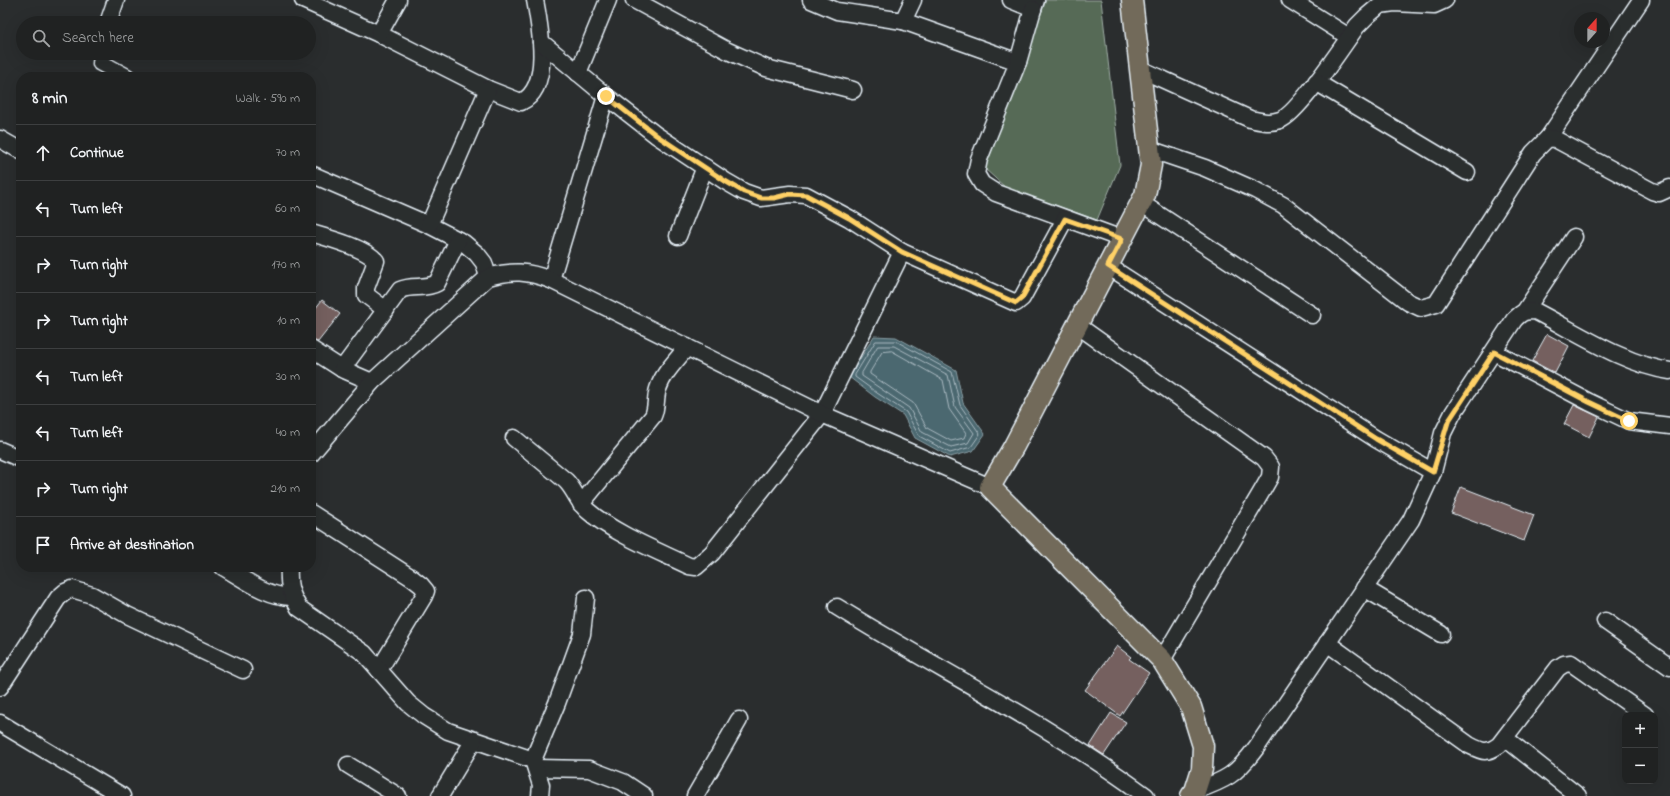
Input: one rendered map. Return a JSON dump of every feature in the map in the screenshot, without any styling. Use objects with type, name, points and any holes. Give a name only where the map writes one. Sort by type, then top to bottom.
[{"type":"main road","points":[[1132,0],[1152,165],[1145,195],[1014,446],[990,487],[1162,660],[1191,707],[1203,746],[1202,769],[1193,793]]},
{"type":"street","points":[[110,16],[116,0]]},
{"type":"street","points":[[303,0],[380,34],[488,89],[521,102],[528,99],[540,78],[541,42],[535,0]]},
{"type":"street","points":[[380,34],[398,0]]},
{"type":"street","points":[[578,73],[608,0]]},
{"type":"street","points":[[634,0],[728,50],[766,68],[853,90]]},
{"type":"street","points":[[811,0],[837,11],[903,21],[1018,62]]},
{"type":"street","points":[[903,21],[913,0]]},
{"type":"street","points":[[1011,0],[1034,5],[1018,62],[979,159],[976,174],[982,184],[996,193],[1122,239]]},
{"type":"street","points":[[1290,0],[1349,38]]},
{"type":"street","points":[[1140,69],[1250,119],[1267,123],[1281,120],[1293,110],[1367,16],[1380,5],[1394,3],[1434,5],[1445,0]]},
{"type":"street","points":[[1150,148],[1205,168],[1255,190],[1283,205],[1408,302],[1421,308],[1436,304],[1533,153],[1548,138],[1641,0]]},
{"type":"street","points":[[541,42],[656,135],[704,168],[744,192],[761,198],[774,198],[790,194],[806,195],[849,218],[902,252],[1016,303],[1022,298],[1065,219]]},
{"type":"street","points":[[102,60],[102,63],[118,72]]},
{"type":"street","points":[[1316,82],[1467,172]]},
{"type":"street","points":[[429,225],[488,89]]},
{"type":"street","points":[[551,280],[606,96]]},
{"type":"street","points":[[1548,138],[1555,139],[1652,192],[1659,193],[1670,188]]},
{"type":"street","points":[[0,139],[16,148]]},
{"type":"street","points":[[678,236],[704,168]]},
{"type":"street","points":[[316,176],[429,225],[458,240],[477,254],[484,263],[488,277]]},
{"type":"street","points":[[1141,203],[1312,315]]},
{"type":"street","points":[[316,235],[361,250],[372,256],[376,261],[366,288],[366,295],[386,310]]},
{"type":"street","points":[[1193,793],[1221,782],[1234,774],[1245,762],[1327,643],[1411,520],[1433,472],[1448,422],[1514,320],[1525,311],[1574,237]]},
{"type":"street","points":[[342,369],[400,290],[407,286],[432,286],[437,283],[458,240]]},
{"type":"street","points":[[514,438],[566,481],[572,488],[581,504],[599,520],[689,566],[696,567],[721,543],[822,414],[902,252]]},
{"type":"street","points":[[1108,266],[1376,439],[1433,472]]},
{"type":"street","points":[[316,448],[372,382],[488,277],[505,272],[519,272],[533,273],[551,280],[822,414],[990,487]]},
{"type":"street","points":[[1525,311],[1535,311],[1616,354],[1653,368],[1670,371]]},
{"type":"street","points":[[1077,325],[1264,458],[1271,467],[1270,477],[1265,486],[1162,660]]},
{"type":"street","points":[[581,504],[653,416],[656,408],[658,389],[662,381],[687,347]]},
{"type":"street","points":[[316,352],[342,369],[372,382]]},
{"type":"street","points":[[1494,352],[1589,402],[1629,421],[1670,426]]},
{"type":"street","points":[[0,450],[16,458]]},
{"type":"street","points":[[316,516],[412,578],[422,585],[426,591],[379,670]]},
{"type":"street","points":[[232,572],[267,592],[283,597],[292,597]]},
{"type":"street","points":[[289,572],[288,584],[292,597],[299,608],[364,653],[408,703],[424,716],[448,731],[535,764],[590,769],[623,782],[644,796]]},
{"type":"street","points":[[1364,588],[1441,634]]},
{"type":"street","points":[[0,687],[58,598],[65,592],[72,589],[92,595],[128,615],[243,670]]},
{"type":"street","points":[[540,796],[541,785],[535,764],[582,634],[586,598]]},
{"type":"street","points":[[837,607],[888,639],[1057,736],[1146,796]]},
{"type":"street","points":[[1605,621],[1670,667]]},
{"type":"street","points":[[1327,643],[1469,745],[1481,751],[1489,751],[1499,746],[1558,668],[1564,664],[1571,663],[1641,712]]},
{"type":"street","points":[[695,796],[739,720]]},
{"type":"street","points":[[0,723],[122,796]]},
{"type":"street","points":[[1504,738],[1578,796]]},
{"type":"street","points":[[440,796],[474,740]]},
{"type":"street","points":[[348,765],[398,796]]},
{"type":"green space","points":[[1046,0],[1101,0],[1120,165],[1097,220],[1006,188],[985,169]]},
{"type":"water","points":[[874,336],[896,337],[956,370],[963,403],[985,434],[973,451],[950,457],[915,438],[903,415],[875,397],[849,377]]},
{"type":"building","points":[[322,300],[340,314],[318,342],[316,341],[316,308]]},
{"type":"building","points":[[1547,334],[1569,346],[1555,373],[1532,361]]},
{"type":"building","points":[[1574,405],[1599,417],[1589,437],[1564,424]]},
{"type":"building","points":[[1461,487],[1534,515],[1524,541],[1451,513]]},
{"type":"building","points":[[1117,646],[1131,657],[1129,659],[1149,673],[1120,716],[1085,690]]},
{"type":"building","points":[[1111,713],[1126,722],[1104,755],[1090,746]]},
{"type":"route","points":[[606,96],[656,135],[744,192],[761,198],[774,198],[790,194],[806,195],[849,218],[902,252],[1016,303],[1022,298],[1065,219],[1122,239],[1108,266],[1376,439],[1433,472],[1444,433],[1452,413],[1494,352],[1589,402],[1629,421]]}]
